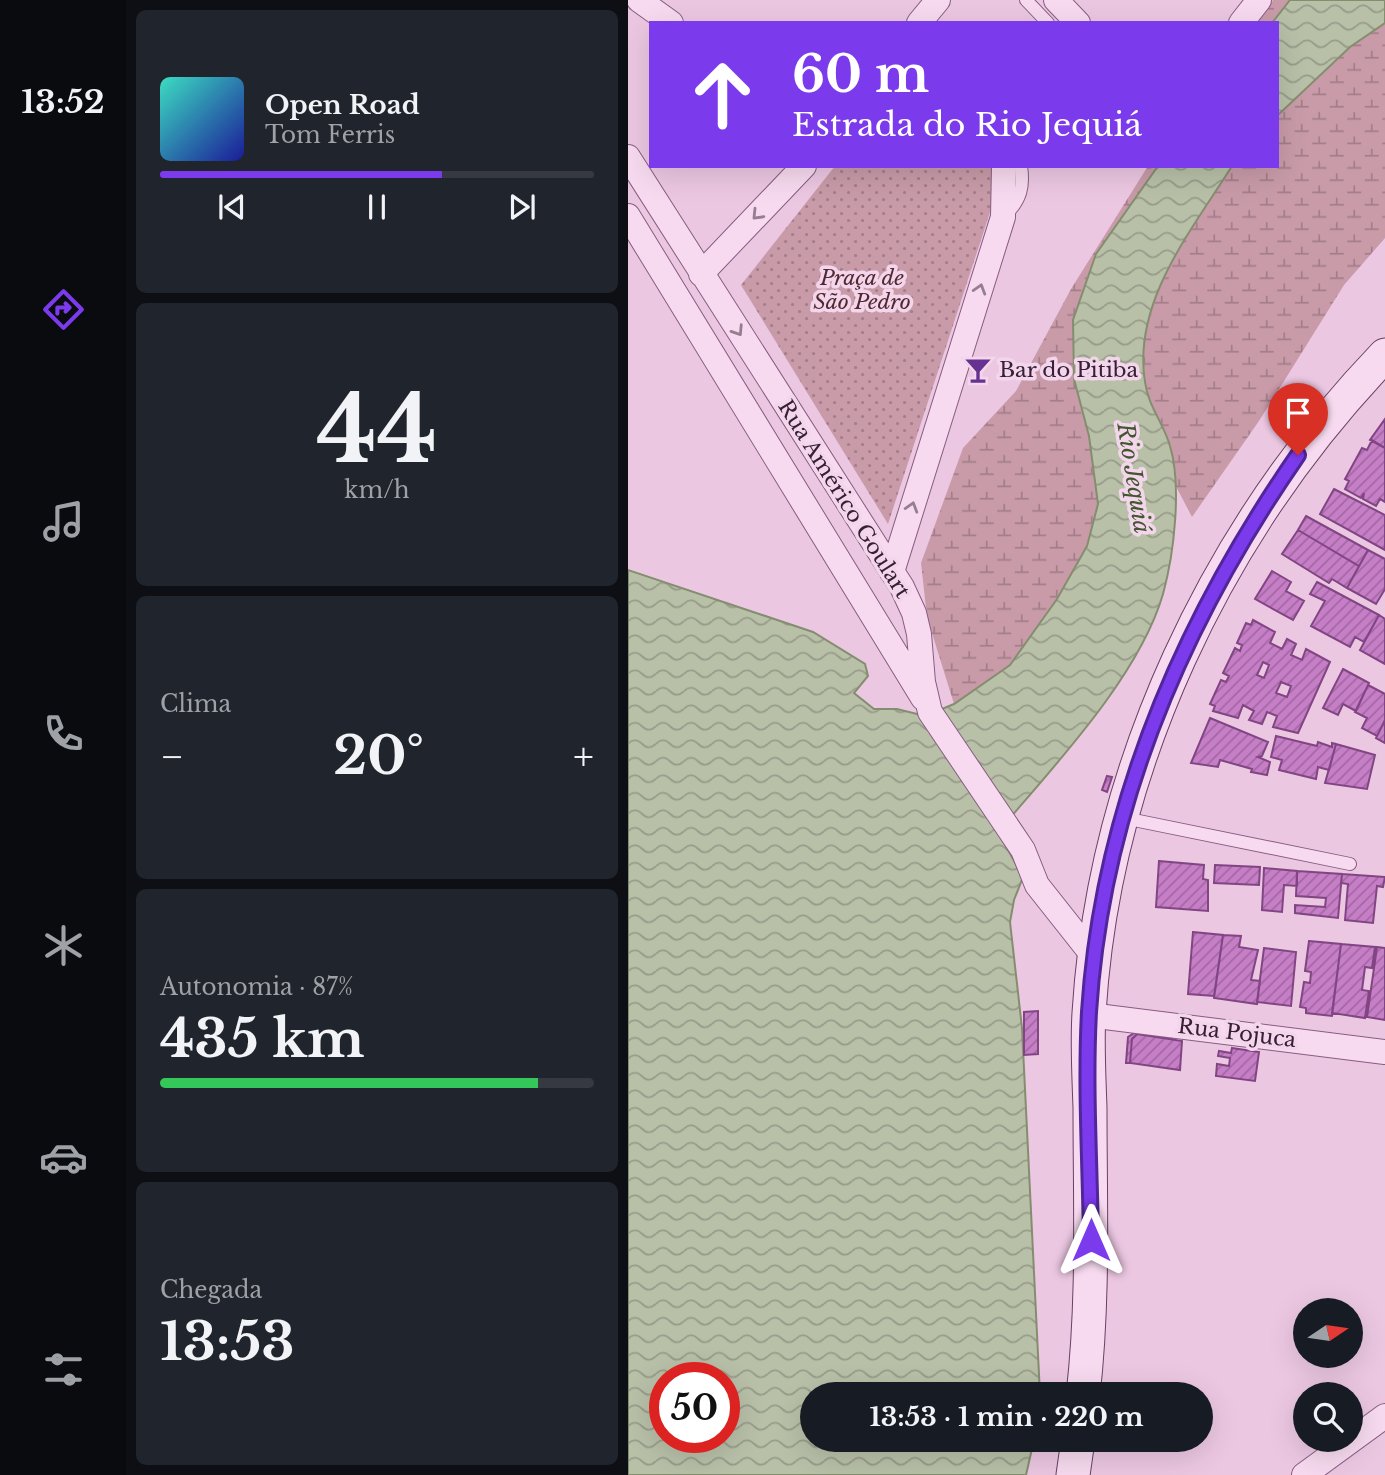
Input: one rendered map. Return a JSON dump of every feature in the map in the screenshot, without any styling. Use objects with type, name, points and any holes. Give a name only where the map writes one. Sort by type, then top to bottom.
[{"type":"main road","points":[[1084,1382],[1091,1240],[1089,1015],[1094,957],[1109,865],[1157,709],[1192,631],[1231,558],[1310,437],[1385,355]]},
{"type":"street","points":[[639,0],[668,21]]},
{"type":"street","points":[[920,21],[938,0]]},
{"type":"street","points":[[1056,0],[1076,21]]},
{"type":"street","points":[[1243,21],[1259,0]]},
{"type":"street","name":"Rua Américo Goulart","points":[[628,157],[892,572],[914,612],[928,707],[1023,850],[1037,885],[1094,957]]},
{"type":"street","points":[[701,274],[802,168]]},
{"type":"street","points":[[892,572],[1003,216],[1004,168]]},
{"type":"street","points":[[628,216],[928,707]]},
{"type":"street","name":"Rua Pojuca","points":[[1089,1015],[1385,1052]]},
{"type":"street","points":[[1304,1475],[1385,1416]]},
{"type":"lane","points":[[1026,0],[1046,21]]},
{"type":"lane","points":[[1003,216],[1019,199],[1023,183],[1021,168]]},
{"type":"lane","points":[[1124,818],[1350,864]]},
{"type":"green space","points":[[1273,0],[1304,0],[1279,21],[1257,21]]},
{"type":"green space","points":[[1385,6],[1385,238],[1344,285],[1259,421],[1192,517],[1158,452],[1130,384],[1159,256],[1215,168],[1279,168],[1279,94]]},
{"type":"green space","name":"Praça de São Pedro","points":[[833,168],[991,168],[995,197],[888,524],[741,285]]},
{"type":"green space","points":[[1147,168],[1167,168],[1074,379],[1089,436],[1098,504],[1087,546],[1057,599],[1010,665],[954,704],[927,617],[921,563],[963,448],[1016,391],[1071,289]]},
{"type":"water","points":[[1290,0],[1385,0],[1385,23],[1350,47],[1279,114],[1279,21],[1274,21]]},
{"type":"water","name":"Rio Jequiá","points":[[1157,168],[1231,168],[1183,241],[1156,295],[1147,323],[1143,352],[1145,382],[1149,399],[1170,446],[1176,480],[1173,540],[1163,594],[1135,657],[1115,689],[1068,750],[998,832],[1023,877],[1014,900],[1010,922],[1022,1028],[1039,1382],[800,1382],[800,1452],[1031,1452],[1026,1475],[628,1475],[628,570],[813,632],[865,664],[868,676],[854,693],[874,709],[897,709],[925,716],[954,704],[1010,665],[1057,599],[1087,546],[1098,504],[1089,436],[1074,379],[1073,320],[1096,254]]},
{"type":"building","points":[[1385,419],[1385,448],[1370,440]]},
{"type":"building","points":[[1372,440],[1385,448],[1385,502],[1380,499],[1376,506],[1363,499],[1364,493],[1361,498],[1345,489],[1349,481],[1345,479],[1362,448],[1367,450]]},
{"type":"building","points":[[1334,489],[1385,515],[1385,550],[1320,514]]},
{"type":"building","points":[[1306,516],[1368,550],[1359,566],[1298,530]]},
{"type":"building","points":[[1298,530],[1359,566],[1347,588],[1332,579],[1329,583],[1282,554]]},
{"type":"building","points":[[1368,550],[1385,559],[1385,589],[1376,604],[1347,588]]},
{"type":"building","points":[[1272,571],[1291,582],[1286,591],[1304,601],[1293,620],[1255,599]]},
{"type":"building","points":[[1317,582],[1379,615],[1364,642],[1355,637],[1350,647],[1311,626],[1325,601],[1310,594]]},
{"type":"building","points":[[1379,615],[1385,619],[1385,664],[1360,650]]},
{"type":"building","points":[[1253,620],[1275,632],[1270,643],[1282,649],[1287,639],[1296,644],[1291,655],[1302,660],[1306,649],[1330,662],[1298,733],[1273,727],[1277,716],[1267,712],[1262,724],[1249,720],[1254,711],[1243,705],[1238,718],[1213,711],[1215,706],[1210,704],[1221,680],[1226,682],[1229,676],[1223,673],[1235,648],[1240,651],[1242,645],[1237,643],[1246,623],[1251,625]],"holes":[[[1263,662],[1269,665],[1264,678],[1257,675]],[[1281,682],[1291,686],[1287,697],[1276,693]]]},
{"type":"building","points":[[1343,669],[1369,683],[1356,711],[1343,704],[1338,715],[1323,708]]},
{"type":"building","points":[[1368,685],[1385,694],[1385,720],[1377,736],[1362,728],[1367,718],[1355,712]]},
{"type":"building","points":[[1210,718],[1268,742],[1262,756],[1258,757],[1270,762],[1267,775],[1220,760],[1218,767],[1191,763]]},
{"type":"building","points":[[1385,720],[1385,743],[1376,738]]},
{"type":"building","points":[[1276,736],[1317,746],[1318,742],[1332,747],[1332,743],[1336,744],[1329,770],[1318,767],[1316,779],[1279,770],[1282,760],[1271,757]]},
{"type":"building","points":[[1336,744],[1375,755],[1367,789],[1325,783]]},
{"type":"building","points":[[1107,776],[1112,777],[1107,792],[1102,790]]},
{"type":"building","points":[[1159,861],[1204,865],[1203,879],[1208,880],[1208,911],[1156,907]]},
{"type":"building","points":[[1215,865],[1260,867],[1259,885],[1214,883]]},
{"type":"building","points":[[1264,868],[1297,871],[1297,886],[1284,885],[1282,912],[1262,910]]},
{"type":"building","points":[[1297,871],[1342,874],[1338,918],[1295,913],[1295,905],[1325,907],[1326,898],[1296,896]]},
{"type":"building","points":[[1342,874],[1385,877],[1383,887],[1377,886],[1373,923],[1345,920],[1348,884],[1341,883]]},
{"type":"building","points":[[1193,932],[1223,935],[1214,996],[1188,994]]},
{"type":"building","points":[[1223,935],[1241,936],[1239,947],[1258,950],[1251,980],[1260,981],[1257,1004],[1214,998]]},
{"type":"building","points":[[1309,941],[1341,944],[1332,1016],[1306,1013],[1306,1008],[1300,1007],[1304,982],[1310,983],[1311,972],[1305,971]]},
{"type":"building","points":[[1341,944],[1375,947],[1372,968],[1365,967],[1362,990],[1369,991],[1365,1018],[1332,1013]]},
{"type":"building","points":[[1377,947],[1385,948],[1385,1020],[1367,1017]]},
{"type":"building","points":[[1264,948],[1296,952],[1291,1006],[1257,1002]]},
{"type":"building","points":[[1038,1011],[1038,1054],[1024,1055],[1024,1012]]},
{"type":"building","points":[[1137,1031],[1173,1035],[1172,1039],[1137,1034],[1132,1039],[1130,1063],[1126,1063],[1128,1037]]},
{"type":"building","points":[[1137,1034],[1182,1041],[1180,1070],[1130,1063],[1132,1039]]},
{"type":"building","points":[[1232,1048],[1259,1052],[1255,1081],[1216,1076],[1217,1064],[1229,1066],[1230,1058],[1218,1056],[1219,1051],[1231,1053]]},
{"type":"place","name":"Bar do Pitiba","points":[[978,370]]},
{"type":"route","points":[[1091,1240],[1089,1015],[1094,957],[1109,865],[1152,722],[1192,631],[1261,508],[1298,455]]}]
